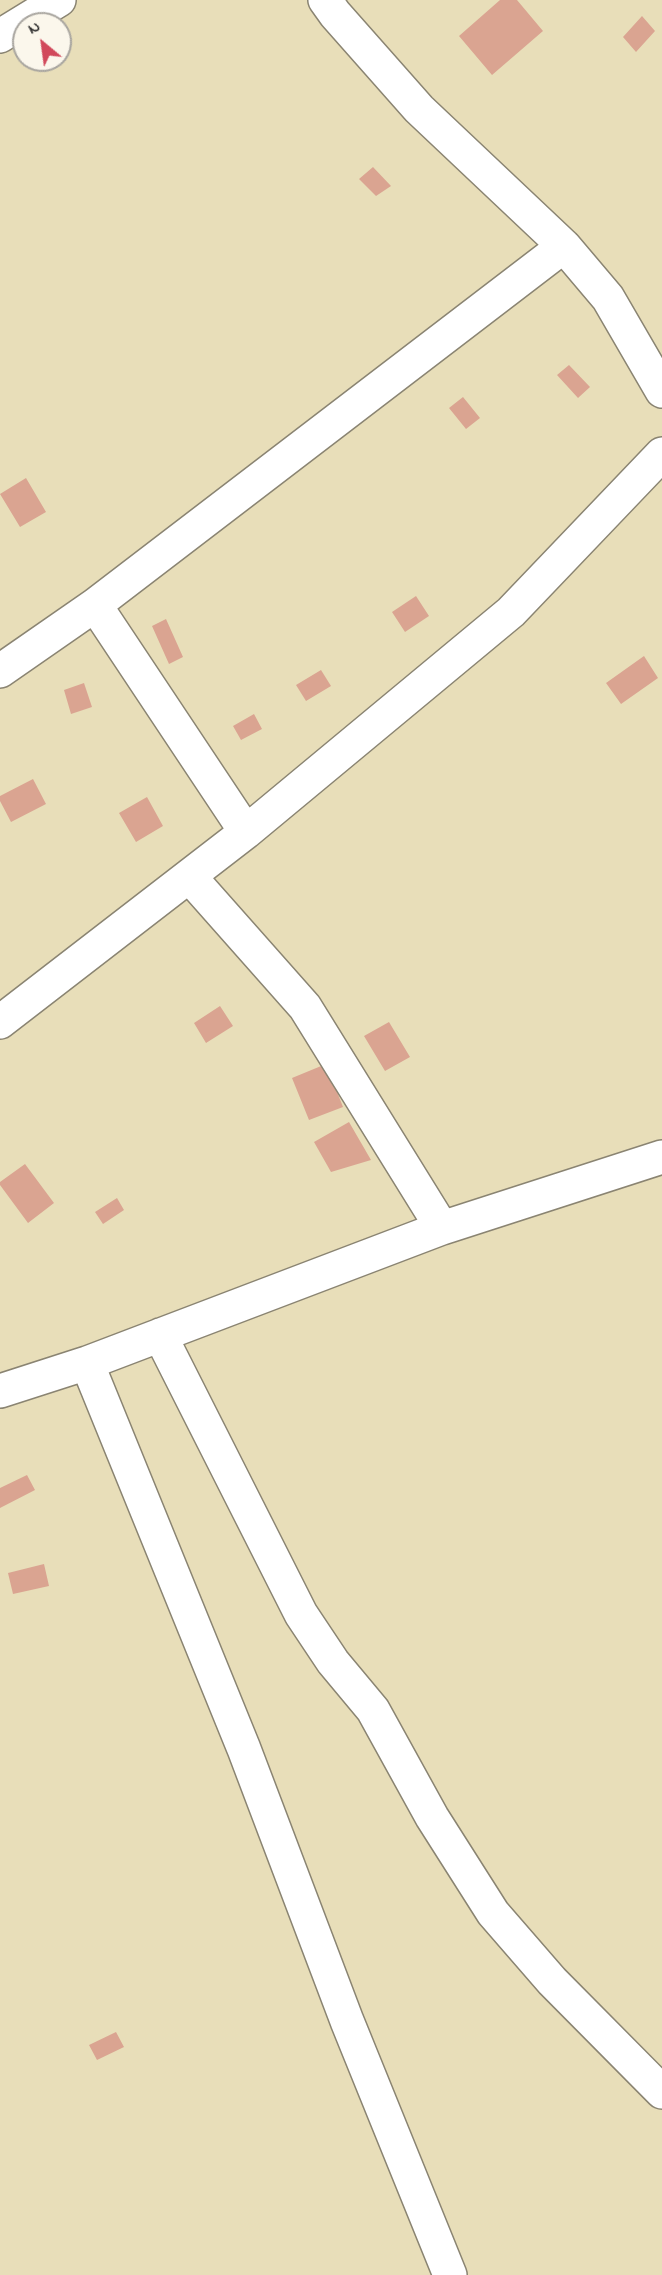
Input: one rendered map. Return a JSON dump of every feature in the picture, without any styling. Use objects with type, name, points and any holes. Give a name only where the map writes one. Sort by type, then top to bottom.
[{"type":"street","points":[[0,36],[59,0]]},
{"type":"street","points":[[325,0],[419,109],[564,246],[608,298],[662,391]]},
{"type":"street","points":[[0,671],[95,605],[564,246]]},
{"type":"street","points":[[0,1022],[246,832],[511,612],[662,454]]},
{"type":"street","points":[[95,605],[246,832]]},
{"type":"street","points":[[189,876],[305,1007],[441,1228]]},
{"type":"street","points":[[0,1391],[87,1363],[441,1228],[662,1157]]},
{"type":"street","points":[[160,1335],[301,1614],[333,1662],[373,1710],[432,1817],[493,1913],[552,1981],[662,2092]]},
{"type":"street","points":[[87,1363],[244,1749],[347,2021],[450,2275]]},
{"type":"building","points":[[500,0],[517,0],[543,31],[492,75],[459,36]]},
{"type":"building","points":[[642,16],[655,31],[636,52],[623,37]]},
{"type":"building","points":[[373,167],[391,186],[376,196],[359,179]]},
{"type":"building","points":[[569,365],[590,387],[578,398],[557,375]]},
{"type":"building","points":[[463,397],[480,418],[466,429],[449,408]]},
{"type":"building","points":[[26,478],[46,512],[20,527],[0,494]]},
{"type":"building","points":[[416,596],[429,616],[405,632],[392,612]]},
{"type":"building","points":[[166,619],[183,657],[169,664],[152,626]]},
{"type":"building","points":[[644,656],[658,678],[621,704],[606,683]]},
{"type":"building","points":[[321,670],[331,686],[306,701],[296,685]]},
{"type":"building","points":[[84,683],[92,707],[71,714],[64,690]]},
{"type":"building","points":[[254,714],[262,729],[241,740],[233,726]]},
{"type":"building","points":[[33,779],[46,804],[11,822],[0,801],[0,796]]},
{"type":"building","points":[[147,797],[163,826],[136,842],[119,813]]},
{"type":"building","points":[[220,1006],[233,1026],[206,1043],[194,1023]]},
{"type":"building","points":[[389,1022],[410,1057],[385,1071],[364,1036]]},
{"type":"building","points":[[326,1064],[343,1107],[309,1120],[292,1078]]},
{"type":"building","points":[[349,1122],[371,1160],[331,1172],[314,1142]]},
{"type":"building","points":[[25,1164],[54,1203],[28,1223],[0,1185],[0,1182]]},
{"type":"building","points":[[117,1198],[124,1210],[103,1224],[95,1212]]},
{"type":"building","points":[[27,1475],[35,1490],[0,1508],[0,1488]]},
{"type":"building","points":[[44,1564],[49,1586],[13,1594],[8,1573]]},
{"type":"building","points":[[116,2032],[124,2047],[97,2060],[89,2045]]}]
